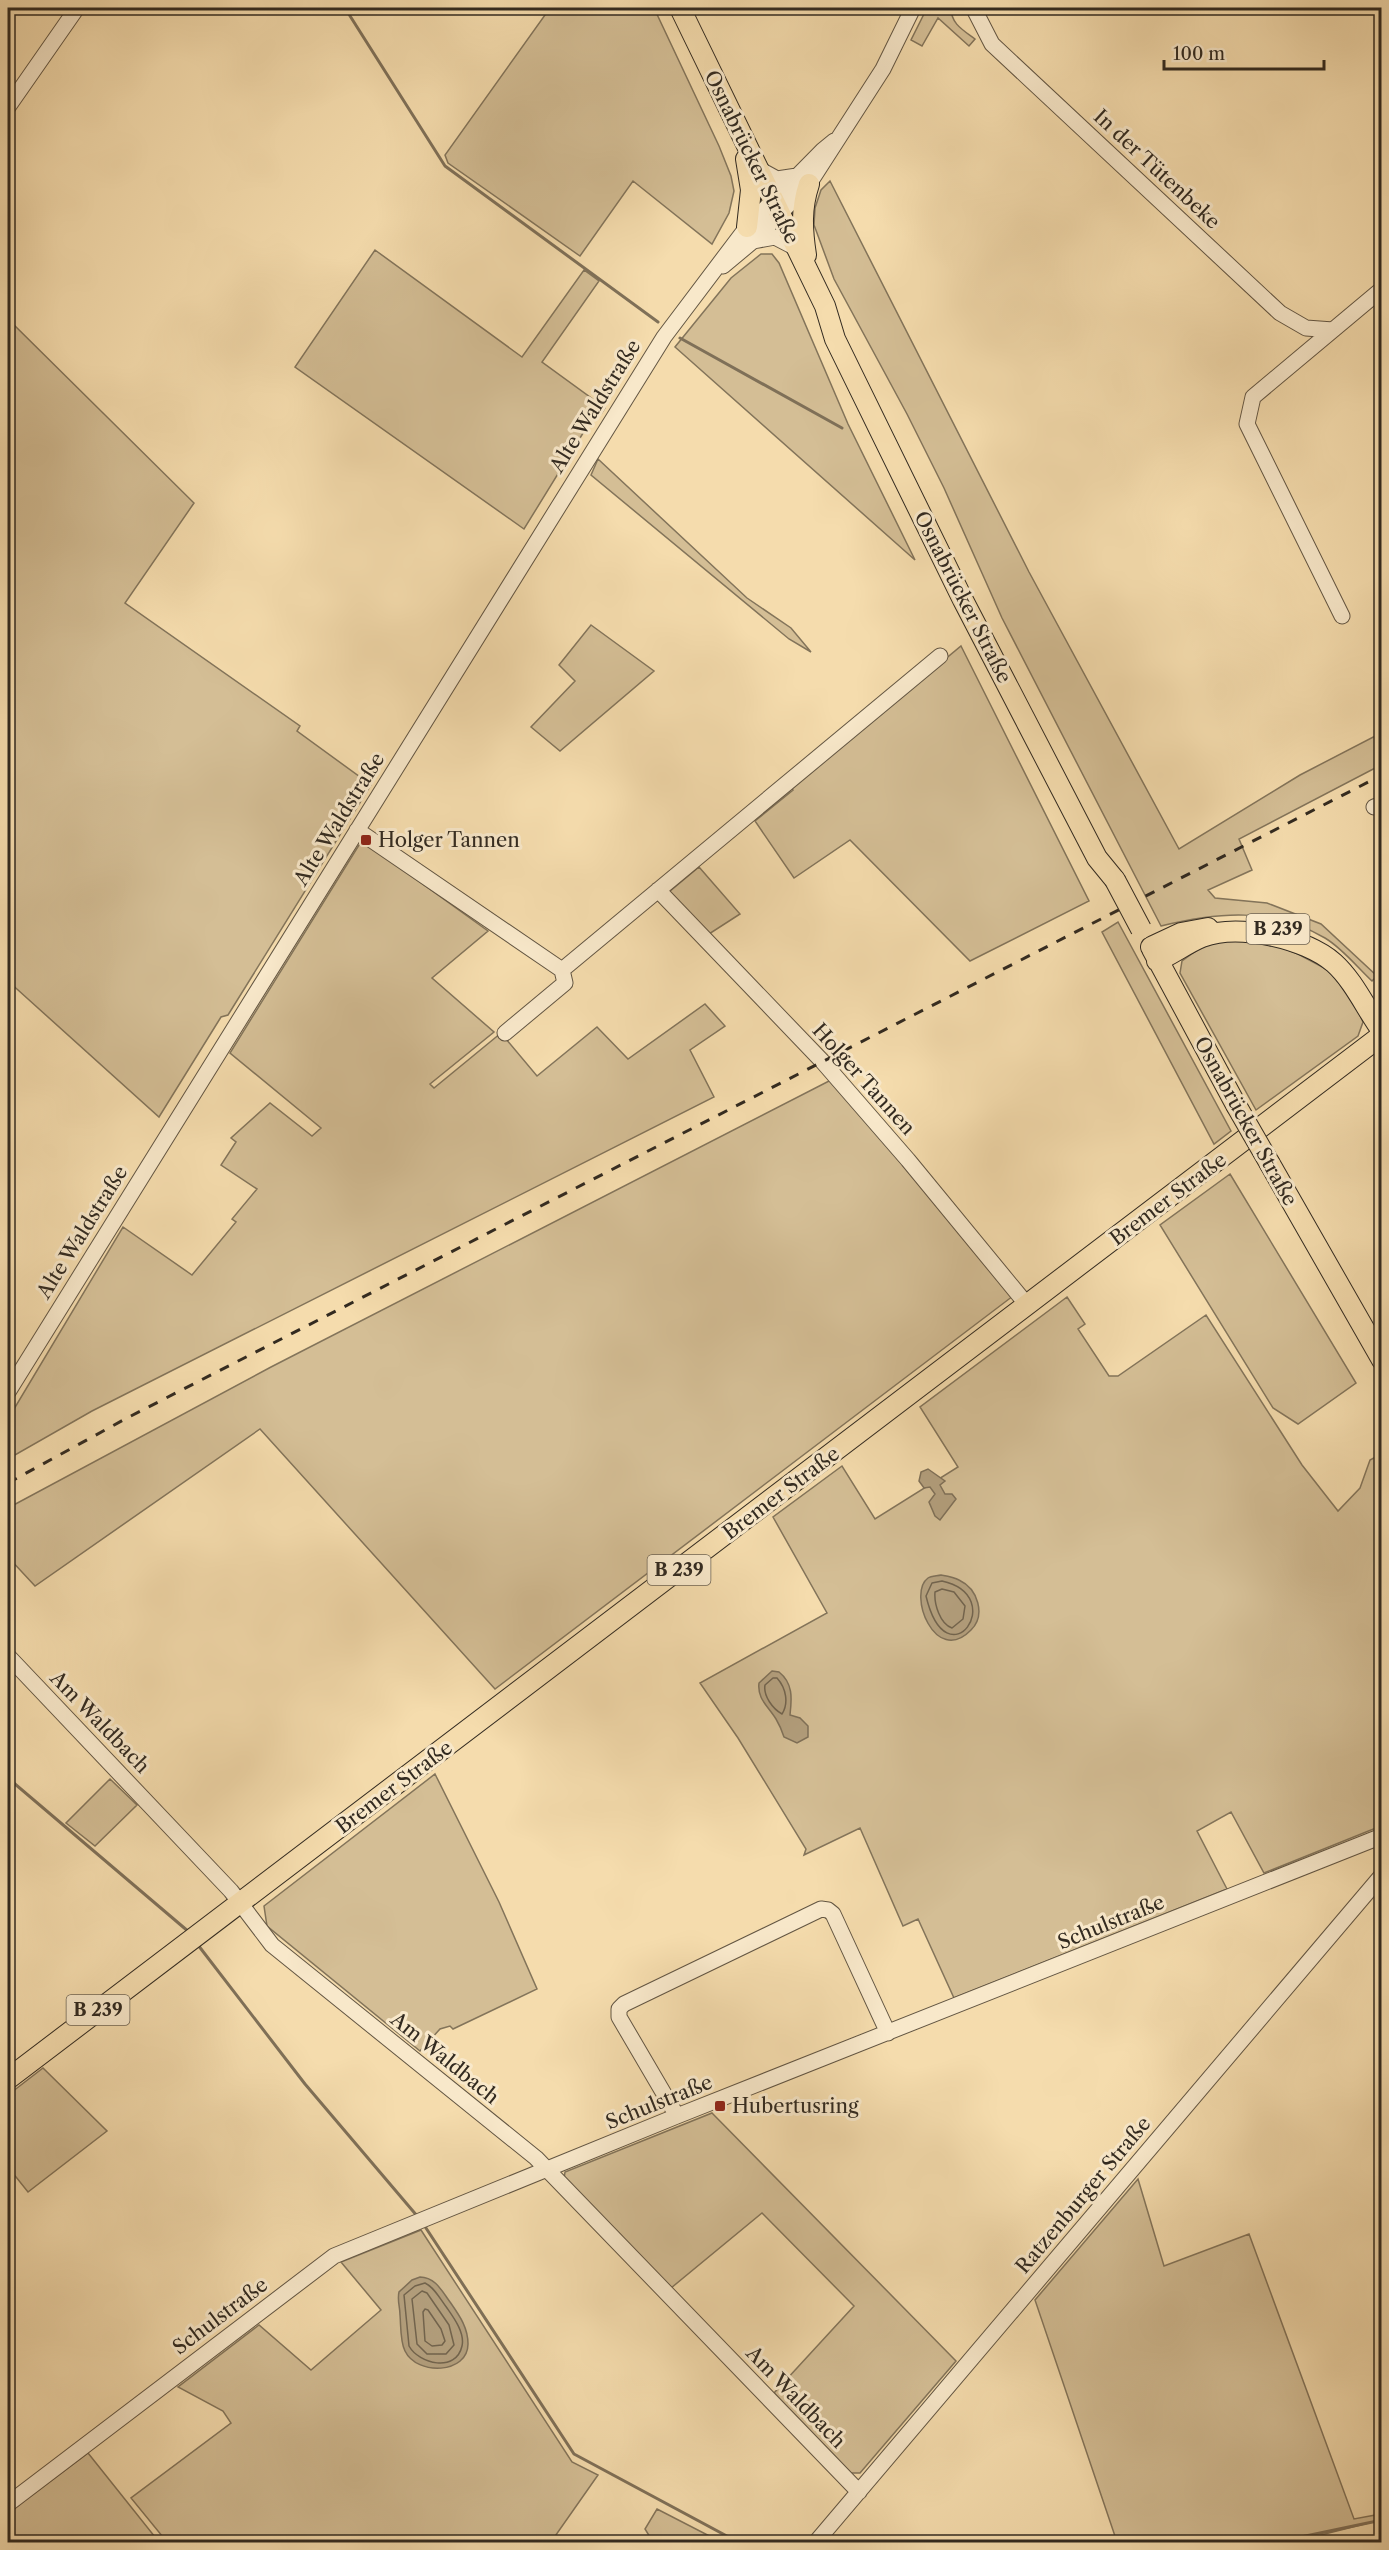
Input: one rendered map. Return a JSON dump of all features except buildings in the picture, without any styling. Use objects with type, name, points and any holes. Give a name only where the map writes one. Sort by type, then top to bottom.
[{"type":"main road","name":"Osnabrücker Straße","points":[[680,8],[825,306],[845,334],[988,624],[1107,852],[1114,880],[1236,1105],[1382,1360]]},
{"type":"main road","points":[[744,141],[751,190],[750,234]]},
{"type":"main road","points":[[803,180],[803,223],[810,275]]},
{"type":"main road","name":"B 239","points":[[1154,954],[1181,933],[1232,923],[1280,929],[1309,939],[1338,958],[1382,1005]]},
{"type":"main road","name":"B 239","points":[[1154,954],[1203,937],[1235,931],[1278,937],[1305,946],[1333,963],[1352,984],[1382,1031]]},
{"type":"main road","name":"Bremer Straße","points":[[8,2079],[1382,1035]]},
{"type":"street","points":[[8,106],[77,8]]},
{"type":"street","name":"Alte Waldstraße","points":[[8,1392],[669,329],[713,274],[726,251],[750,234],[829,155],[834,141],[883,69],[913,8]]},
{"type":"street","name":"In der Tütenbeke","points":[[974,9],[992,44],[1280,313],[1306,328],[1333,330]]},
{"type":"street","points":[[757,168],[777,179],[803,180]]},
{"type":"street","points":[[750,234],[775,237],[796,248]]},
{"type":"street","points":[[1342,616],[1248,424],[1253,397],[1382,289]]},
{"type":"street","points":[[562,970],[940,656]]},
{"type":"street","points":[[357,830],[562,970],[565,982],[505,1033]]},
{"type":"street","name":"Holger Tannen","points":[[658,890],[822,1061],[908,1160],[1028,1306]]},
{"type":"street","name":"Am Waldbach","points":[[8,1656],[240,1903],[273,1945],[536,2158],[859,2492]]},
{"type":"street","name":"Schulstraße","points":[[8,2504],[334,2256],[677,2116],[1382,1836]]},
{"type":"street","name":"Ratzenburger Straße","points":[[816,2542],[1382,1875]]},
{"type":"street","points":[[677,2116],[619,2017],[619,2009],[624,2004],[821,1910],[828,1910],[833,1914],[888,2033]]},
{"type":"shaded area","points":[[550,8],[654,8],[731,176],[734,191],[729,213],[712,244],[633,181],[580,256],[448,163],[445,155]]},
{"type":"shaded area","points":[[927,8],[951,8],[955,22],[975,39],[969,46],[938,18],[922,46],[911,40]]},
{"type":"shaded area","points":[[830,181],[1029,572],[1179,849],[1300,775],[1381,733],[1381,765],[1239,839],[1252,870],[1208,890],[1215,898],[1267,903],[1321,924],[1377,976],[1372,981],[1331,942],[1305,928],[1285,921],[1265,917],[1224,915],[1161,926],[1002,618],[944,488],[907,414],[834,279],[814,225],[815,208],[821,190]]},
{"type":"shaded area","points":[[375,250],[522,357],[584,270],[599,281],[542,362],[605,408],[601,414],[596,412],[524,529],[295,367]]},
{"type":"shaded area","points":[[761,254],[772,254],[779,263],[848,424],[915,560],[675,347],[731,278]]},
{"type":"shaded area","points":[[8,319],[194,503],[125,603],[300,726],[297,731],[371,785],[228,1015],[221,1017],[159,1117],[8,981]]},
{"type":"shaded area","points":[[598,459],[747,598],[791,628],[811,652],[789,639],[591,475]]},
{"type":"shaded area","points":[[591,625],[654,671],[560,751],[531,727],[575,681],[559,665]]},
{"type":"shaded area","points":[[961,646],[1089,901],[970,961],[850,840],[794,878],[755,821],[793,790],[790,788]]},
{"type":"shaded area","points":[[367,844],[488,931],[432,978],[494,1032],[430,1084],[434,1088],[501,1033],[537,1076],[597,1027],[628,1059],[705,1004],[725,1026],[690,1050],[714,1097],[92,1411],[8,1459],[8,1419],[123,1227],[192,1275],[236,1222],[232,1219],[257,1189],[221,1165],[236,1142],[231,1138],[270,1103],[312,1136],[321,1128],[230,1053],[359,845]]},
{"type":"shaded area","points":[[699,867],[740,914],[709,934],[669,892]]},
{"type":"shaded area","points":[[1118,922],[1231,1131],[1214,1144],[1102,932]]},
{"type":"shaded area","points":[[1229,938],[1270,943],[1298,954],[1330,971],[1355,1004],[1363,1022],[1358,1036],[1256,1110],[1180,973],[1182,961],[1204,945]]},
{"type":"shaded area","points":[[831,1080],[1013,1296],[495,1689],[260,1429],[35,1586],[8,1557],[8,1508],[271,1367]]},
{"type":"shaded area","points":[[1230,1174],[1356,1383],[1298,1424],[1273,1408],[1160,1225]]},
{"type":"shaded area","points":[[1067,1297],[1085,1324],[1078,1329],[1109,1376],[1118,1376],[1206,1315],[1302,1465],[1338,1511],[1360,1488],[1370,1460],[1381,1454],[1381,1826],[1264,1873],[1231,1812],[1197,1831],[1227,1889],[954,1998],[918,1919],[903,1926],[860,1828],[804,1855],[806,1849],[738,1738],[700,1683],[827,1613],[773,1517],[842,1466],[875,1519],[958,1467],[920,1407]]},
{"type":"shaded area","points":[[435,1774],[499,1902],[537,1989],[453,2029],[450,2026],[440,2029],[420,2051],[267,1926],[264,1906]]},
{"type":"shaded area","points":[[110,1779],[137,1805],[95,1846],[66,1823]]},
{"type":"shaded area","points":[[43,2068],[107,2131],[28,2192],[8,2167],[8,2095]]},
{"type":"shaded area","points":[[712,2113],[956,2361],[860,2473],[851,2473],[774,2393],[854,2306],[762,2213],[671,2288],[564,2179],[565,2172]]},
{"type":"shaded area","points":[[1138,2179],[1164,2266],[1249,2234],[1354,2519],[1381,2514],[1381,2520],[1293,2542],[1117,2542],[1035,2300]]},
{"type":"shaded area","points":[[421,2230],[572,2462],[598,2475],[551,2542],[167,2542],[131,2498],[231,2423],[223,2411],[178,2387],[259,2325],[311,2370],[381,2310],[341,2262]]},
{"type":"shaded area","points":[[88,2453],[159,2542],[8,2542],[8,2513]]},
{"type":"shaded area","points":[[657,2509],[721,2542],[653,2542],[645,2529]]},
{"type":"water","points":[[928,1469],[945,1481],[940,1485],[945,1494],[952,1494],[956,1499],[940,1520],[935,1516],[929,1502],[935,1494],[930,1487],[924,1488],[919,1481],[921,1472]]},
{"type":"water","points":[[941,1575],[955,1578],[966,1584],[978,1603],[976,1624],[958,1639],[946,1640],[936,1634],[928,1624],[923,1611],[922,1586],[928,1578]]},
{"type":"water","points":[[772,1671],[779,1672],[787,1681],[791,1697],[790,1715],[800,1718],[808,1726],[808,1737],[797,1743],[784,1737],[760,1694],[759,1683]]},
{"type":"water","points":[[420,2277],[430,2279],[438,2285],[465,2327],[468,2338],[466,2354],[451,2366],[430,2368],[420,2365],[411,2359],[403,2347],[399,2292],[412,2280]]},
{"type":"waterway","points":[[345,8],[445,166],[658,322]]},
{"type":"waterway","points":[[680,338],[842,428]]},
{"type":"waterway","points":[[8,1778],[189,1932]]},
{"type":"waterway","points":[[198,1945],[305,2084],[418,2217]]},
{"type":"waterway","points":[[424,2225],[574,2454],[738,2542]]},
{"type":"waterway","points":[[1277,2542],[1382,2520]]},
{"type":"railway","points":[[8,1483],[127,1418],[1382,775]]},
{"type":"place","name":"Holger Tannen","points":[[366,840]]},
{"type":"place","name":"Hubertusring","points":[[720,2106]]}]
